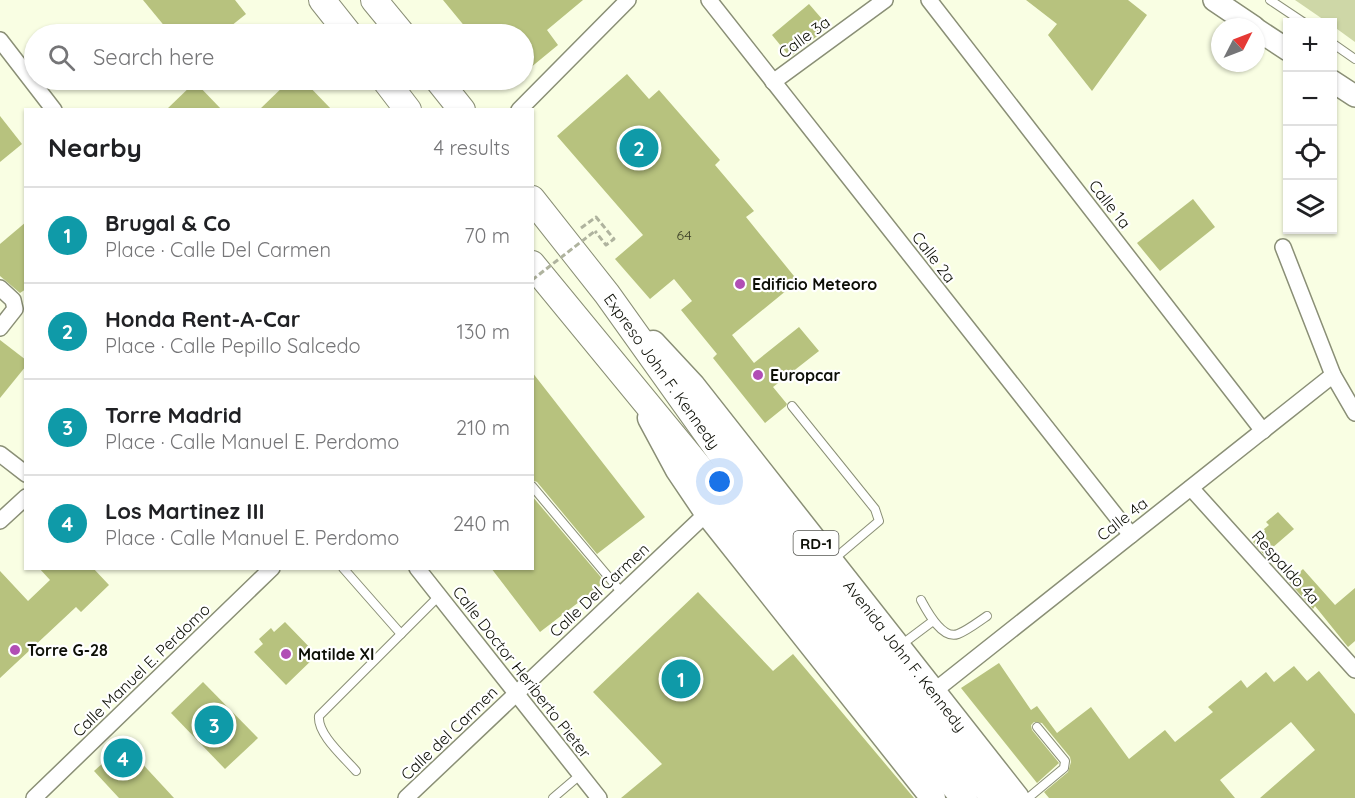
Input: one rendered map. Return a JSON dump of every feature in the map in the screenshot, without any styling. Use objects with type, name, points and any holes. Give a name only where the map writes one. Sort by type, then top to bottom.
[{"type":"highway","points":[[322,0],[341,24]]},
{"type":"highway","points":[[374,0],[394,24]]},
{"type":"highway","points":[[393,90],[406,108]]},
{"type":"highway","points":[[446,90],[460,108]]},
{"type":"highway","name":"Expreso John F. Kennedy","points":[[534,202],[607,294],[725,499],[994,798]]},
{"type":"highway","name":"Expreso John F. Kennedy","points":[[534,266],[725,499],[964,798]]},
{"type":"main road","points":[[1214,0],[1240,18]]},
{"type":"main road","points":[[1265,35],[1283,47]]},
{"type":"main road","points":[[1337,84],[1355,96]]},
{"type":"main road","name":"Avenida John F. Kennedy","points":[[607,294],[693,386],[1017,798]]},
{"type":"main road","name":"RD-1","points":[[725,499],[933,798]]},
{"type":"street","points":[[521,108],[628,0]]},
{"type":"street","name":"Calle 2a","points":[[709,0],[1131,535]]},
{"type":"street","name":"Calle 3a","points":[[773,82],[885,0]]},
{"type":"street","name":"Calle 1a","points":[[929,0],[1263,431]]},
{"type":"street","points":[[0,40],[24,71]]},
{"type":"street","points":[[39,90],[52,108]]},
{"type":"street","points":[[1283,247],[1333,375],[1355,413]]},
{"type":"street","points":[[0,288],[13,300],[15,309],[0,328]]},
{"type":"street","name":"Calle 4a","points":[[933,692],[1333,375]]},
{"type":"street","points":[[0,454],[24,472]]},
{"type":"street","name":"Respaldo 4a","points":[[1191,488],[1355,670]]},
{"type":"street","points":[[0,521],[24,499]]},
{"type":"street","name":"Calle Del Carmen","points":[[516,694],[725,499]]},
{"type":"street","name":"Calle Manuel E. Perdomo","points":[[34,798],[270,570]]},
{"type":"street","name":"Calle Doctor Heriberto Pieter","points":[[419,570],[598,798]]},
{"type":"street","name":"Calle del Carmen","points":[[406,798],[516,694]]},
{"type":"lane","points":[[1270,0],[1297,18]]},
{"type":"lane","points":[[1337,46],[1355,59]]},
{"type":"lane","points":[[792,406],[874,509],[879,520],[831,562]]},
{"type":"lane","points":[[534,488],[622,593]]},
{"type":"lane","points":[[345,570],[401,634]]},
{"type":"lane","points":[[356,771],[322,732],[318,723],[319,716],[439,596]]},
{"type":"lane","points":[[921,600],[933,621],[948,634],[956,635],[987,616]]},
{"type":"lane","points":[[898,648],[933,621]]},
{"type":"lane","points":[[1028,798],[1064,768],[1065,761],[1037,727]]},
{"type":"lane","points":[[553,798],[580,775]]},
{"type":"path","points":[[534,278],[595,231],[606,245],[614,239],[596,217]]},
{"type":"green space","points":[[1295,0],[1355,0],[1355,42],[1337,29],[1337,18],[1321,18]]},
{"type":"building","points":[[143,0],[235,0],[246,14],[234,24],[163,24]]},
{"type":"building","points":[[443,0],[583,0],[547,30],[558,45],[534,65],[534,24],[463,24]]},
{"type":"building","points":[[1026,0],[1128,0],[1147,15],[1092,91],[1048,35],[1057,24]]},
{"type":"building","points":[[809,4],[829,27],[790,57],[772,35]]},
{"type":"building","points":[[627,74],[649,99],[659,90],[720,160],[715,165],[754,211],[746,217],[798,281],[732,335],[754,363],[799,327],[819,351],[773,387],[787,404],[765,423],[713,358],[717,354],[681,310],[692,301],[674,279],[650,299],[615,259],[643,235],[557,136]]},
{"type":"building","points":[[187,90],[203,90],[220,108],[168,108]]},
{"type":"building","points":[[280,90],[313,90],[330,108],[261,108]]},
{"type":"building","points":[[0,116],[22,144],[0,162]]},
{"type":"building","points":[[1193,199],[1215,227],[1160,271],[1137,243]]},
{"type":"building","points":[[24,224],[24,290],[20,293],[0,276],[0,244]]},
{"type":"building","points":[[0,340],[24,358],[24,368],[0,398]]},
{"type":"building","points":[[534,375],[645,517],[597,554],[534,481]]},
{"type":"building","points":[[534,498],[605,582],[540,632],[493,570],[534,570]]},
{"type":"building","points":[[1278,512],[1294,529],[1264,555],[1253,542],[1269,525],[1266,522]]},
{"type":"building","points":[[1303,569],[1335,605],[1355,588],[1355,641],[1348,647],[1315,606],[1313,609],[1289,582]]},
{"type":"building","points":[[41,570],[95,570],[109,585],[81,612],[76,607],[0,678],[0,571],[28,601],[50,580]]},
{"type":"building","points":[[698,592],[773,671],[793,654],[914,798],[621,798],[662,764],[593,692]]},
{"type":"building","name":"Matilde XI","points":[[285,622],[317,655],[286,685],[254,652],[263,644],[259,639],[271,628],[274,632]]},
{"type":"building","points":[[999,663],[1031,710],[1037,706],[1057,733],[1091,707],[1129,759],[1165,730],[1175,742],[1213,712],[1208,707],[1241,680],[1247,688],[1266,672],[1274,682],[1294,666],[1307,681],[1319,671],[1355,714],[1355,798],[1260,798],[1315,750],[1291,722],[1220,780],[1235,798],[1049,798],[1044,792],[1068,772],[1070,757],[1042,723],[1034,722],[1031,725],[1032,730],[1059,763],[1037,783],[961,688]]},
{"type":"building","points":[[203,682],[258,738],[225,769],[171,713]]},
{"type":"building","points":[[124,744],[174,798],[119,798],[94,771]]},
{"type":"place","name":"Honda Rent-A-Car","points":[[639,148]]},
{"type":"place","name":"Edificio Meteoro","points":[[740,284]]},
{"type":"place","name":"Europcar","points":[[758,375]]},
{"type":"place","name":"Torre G-28","points":[[15,650]]},
{"type":"place","name":"Matilde XI","points":[[286,654]]},
{"type":"place","name":"Brugal & Co","points":[[681,679]]},
{"type":"place","name":"Torre Madrid","points":[[214,725]]},
{"type":"place","name":"Los Martinez III","points":[[123,758]]}]
